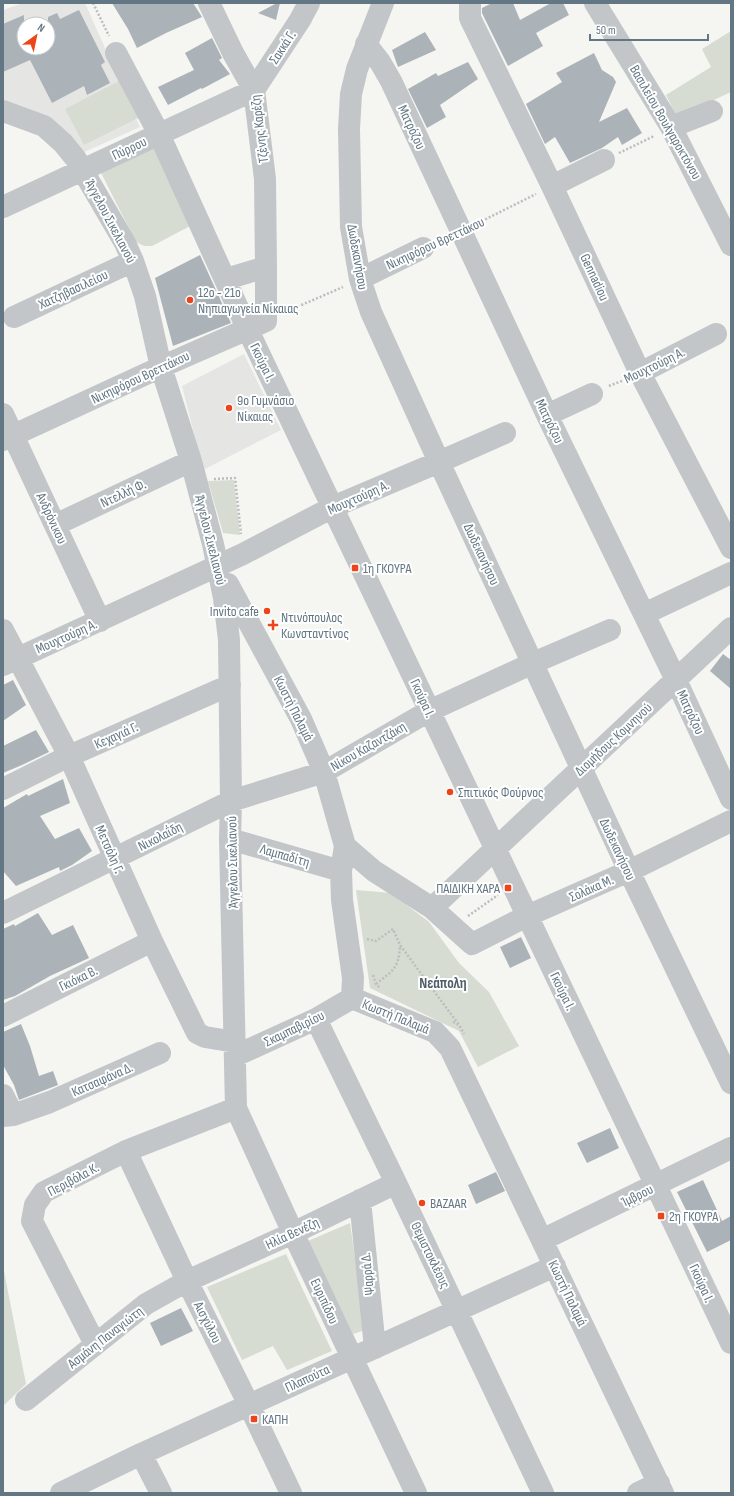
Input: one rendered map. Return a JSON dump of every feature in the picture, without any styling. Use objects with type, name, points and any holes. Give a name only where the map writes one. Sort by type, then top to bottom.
[{"type":"street","name":"Τζένης Καρέζη","points":[[209,3],[232,52],[254,90],[264,179],[266,267],[257,325]]},
{"type":"street","name":"Σακκά Γ.","points":[[254,90],[300,20],[309,3]]},
{"type":"street","name":"Δωδεκανήσου","points":[[383,3],[357,69],[351,94],[349,129],[351,227],[360,280],[371,312],[439,462],[533,662],[581,769],[731,1083]]},
{"type":"street","name":"Gennadiou","points":[[470,3],[470,18],[640,372],[731,548]]},
{"type":"street","name":"Βασιλείου Βουλγαροκτόνου","points":[[595,3],[672,127],[729,235]]},
{"type":"street","name":"Ματρόζου","points":[[366,44],[380,62],[391,81],[547,415],[676,680],[731,799]]},
{"type":"street","name":"Γκούρα Ι.","points":[[116,53],[159,134],[226,279],[257,325],[333,507],[731,1343]]},
{"type":"street","name":"Πύρρου","points":[[3,207],[254,90]]},
{"type":"street","name":"Άγγελου Σικελιανού","points":[[3,111],[44,126],[63,144],[83,170],[122,237],[133,261],[144,296],[162,367],[219,566],[228,625],[230,685],[230,839],[236,1108]]},
{"type":"street","points":[[672,127],[712,111]]},
{"type":"street","points":[[552,186],[604,160]]},
{"type":"street","name":"Νικηφόρου Βρεττάκου","points":[[360,280],[423,248]]},
{"type":"street","name":"Χατζηβασιλείου","points":[[14,317],[133,261]]},
{"type":"street","points":[[226,279],[266,267]]},
{"type":"street","name":"Νικηφόρου Βρεττάκου","points":[[8,438],[257,325]]},
{"type":"street","name":"Μουχτούρη Α.","points":[[640,372],[716,334]]},
{"type":"street","points":[[547,415],[592,394]]},
{"type":"street","name":"Ανδρόνικου","points":[[3,414],[8,438],[55,525],[100,621]]},
{"type":"street","name":"Μουχτούρη Α.","points":[[10,662],[219,566],[333,507],[505,433]]},
{"type":"street","name":"Ντελλή Φ.","points":[[55,525],[193,471]]},
{"type":"street","name":"Κωστή Παλαμά","points":[[219,566],[301,719],[324,772],[345,846],[341,871],[342,900],[353,978],[352,998],[436,1032],[450,1048],[661,1488]]},
{"type":"street","points":[[644,614],[731,573]]},
{"type":"street","name":"Διομήδους Κομνηνού","points":[[495,849],[731,628]]},
{"type":"street","name":"Μετσόλη Γ.","points":[[3,630],[10,662],[69,756],[152,941],[197,1033],[235,1049]]},
{"type":"street","name":"Νίκου Καζαντζάκη","points":[[231,801],[324,772],[429,710],[533,662],[610,630]]},
{"type":"street","name":"Κεχαγιά Γ.","points":[[3,789],[69,756],[230,685]]},
{"type":"street","name":"Νικολαΐδη","points":[[3,913],[231,801]]},
{"type":"street","name":"Σολάκα Μ.","points":[[432,908],[472,944],[527,916],[629,871],[731,821]]},
{"type":"street","name":"Λαμπαδίτη","points":[[230,839],[341,871]]},
{"type":"street","points":[[345,846],[374,871],[432,908],[495,849]]},
{"type":"street","name":"Γκιόκα Β.","points":[[3,1016],[152,941]]},
{"type":"street","name":"Σκαμπαβιρίου","points":[[235,1049],[316,1019],[352,998]]},
{"type":"street","name":"Θεμιστοκλέους","points":[[316,1019],[457,1310],[543,1493]]},
{"type":"street","name":"Κατσαφάνα Δ.","points":[[8,1116],[50,1102],[160,1053]]},
{"type":"street","points":[[3,1095],[8,1116]]},
{"type":"street","name":"Περιβόλα Κ.","points":[[94,1344],[32,1221],[35,1205],[44,1192],[126,1151],[236,1108]]},
{"type":"street","name":"Ευριπίδου","points":[[236,1108],[293,1233],[416,1493]]},
{"type":"street","name":"Ίμβρου","points":[[542,1240],[656,1186],[731,1148]]},
{"type":"street","name":"Αισχύλου","points":[[126,1151],[187,1281],[249,1404],[291,1493]]},
{"type":"street","name":"Ηλία Βενέζη","points":[[187,1281],[293,1233],[396,1183]]},
{"type":"street","name":"Ψαρρά Δ.","points":[[360,1200],[375,1348]]},
{"type":"street","name":"Πλαπούτα","points":[[61,1493],[249,1404],[555,1266]]},
{"type":"street","name":"Ασμάνη Παναγιώτη","points":[[26,1400],[94,1344],[146,1304],[187,1281]]},
{"type":"street","points":[[141,1454],[160,1493]]},
{"type":"street","points":[[638,1493],[661,1488]]},
{"type":"path","points":[[93,3],[116,53]]},
{"type":"path","points":[[604,160],[672,127]]},
{"type":"path","name":"Νικηφόρου Βρεττάκου","points":[[461,232],[552,186]]},
{"type":"path","points":[[257,325],[360,280]]},
{"type":"path","name":"Μουχτούρη Α.","points":[[592,394],[640,372]]},
{"type":"path","points":[[193,471],[236,478],[243,554]]},
{"type":"path","points":[[464,920],[502,893]]},
{"type":"path","points":[[368,945],[367,939],[376,941],[393,929],[400,945],[459,1025],[466,1037]]},
{"type":"path","points":[[376,984],[396,967],[400,958],[400,945]]},
{"type":"path","points":[[373,973],[376,984],[383,989]]},
{"type":"path","points":[[452,1022],[459,1025]]},
{"type":"shaded area","points":[[23,3],[85,3],[140,127],[80,154],[3,106],[3,10]]},
{"type":"shaded area","points":[[731,31],[731,92],[677,117],[666,95],[711,67],[702,49]]},
{"type":"shaded area","points":[[123,79],[142,116],[84,145],[65,109]]},
{"type":"shaded area","points":[[154,140],[194,224],[152,246],[144,246],[136,242],[96,163]]},
{"type":"shaded area","name":"9ο Γυμνάσιο Νίκαιας","points":[[244,354],[281,430],[203,470],[182,386]]},
{"type":"shaded area","points":[[234,480],[240,535],[223,533],[208,481]]},
{"type":"shaded area","points":[[356,890],[391,893],[429,922],[459,963],[489,992],[519,1046],[478,1067],[459,1031],[370,988]]},
{"type":"shaded area","points":[[350,1223],[365,1330],[353,1334],[308,1241]]},
{"type":"shaded area","points":[[286,1254],[332,1351],[287,1370],[273,1346],[242,1360],[207,1287]]},
{"type":"shaded area","points":[[3,1266],[26,1384],[3,1406]]},
{"type":"building","points":[[112,3],[193,3],[202,17],[137,48],[128,29]]},
{"type":"building","points":[[277,3],[280,3],[276,20],[258,13]]},
{"type":"building","points":[[492,3],[513,3],[520,20],[551,3],[563,3],[569,15],[536,33],[543,46],[508,66],[482,13],[482,8]]},
{"type":"building","points":[[79,10],[105,62],[101,65],[110,83],[87,95],[84,86],[52,103],[30,60],[3,72],[3,24],[16,18],[16,56],[56,56],[56,16],[50,16],[57,13],[60,19]]},
{"type":"building","points":[[425,32],[436,50],[398,67],[392,50]]},
{"type":"building","points":[[212,38],[222,58],[219,60],[230,74],[168,105],[158,87],[194,70],[185,53]]},
{"type":"building","points":[[594,53],[602,70],[613,77],[616,82],[599,122],[627,108],[642,133],[622,145],[618,137],[602,148],[570,163],[555,137],[545,144],[526,104],[562,82],[556,73]]},
{"type":"building","points":[[468,62],[478,79],[440,105],[446,117],[427,128],[408,89],[436,73],[438,76]]},
{"type":"building","points":[[200,255],[231,323],[173,346],[155,278]]},
{"type":"building","points":[[723,654],[731,660],[731,689],[710,671]]},
{"type":"building","points":[[13,680],[26,705],[3,721],[3,685]]},
{"type":"building","points":[[36,730],[49,752],[3,773],[3,746]]},
{"type":"building","points":[[63,779],[70,803],[40,816],[55,839],[79,828],[92,851],[72,865],[60,871],[59,867],[16,886],[3,871],[3,808],[27,794],[28,796]]},
{"type":"building","points":[[38,913],[52,935],[73,925],[89,958],[50,976],[15,996],[3,1000],[3,929],[14,924],[15,926]]},
{"type":"building","points":[[521,937],[531,958],[510,968],[500,947]]},
{"type":"building","points":[[21,1024],[30,1046],[39,1076],[53,1071],[58,1085],[19,1100],[14,1085],[3,1065],[3,1032]]},
{"type":"building","points":[[610,1128],[619,1148],[587,1163],[577,1143]]},
{"type":"building","points":[[496,1172],[505,1191],[476,1204],[468,1185]]},
{"type":"building","points":[[703,1180],[722,1221],[731,1216],[731,1240],[707,1252],[677,1192]]},
{"type":"building","points":[[181,1308],[193,1331],[161,1346],[150,1323]]},
{"type":"place","name":"12ο - 21ο Νηπιαγωγεία Νίκαιας","points":[[190,300]]},
{"type":"place","name":"9ο Γυμνάσιο Νίκαιας","points":[[229,408]]},
{"type":"place","name":"1η ΓΚΟΥΡΑ","points":[[355,568]]},
{"type":"place","name":"Invito cafe","points":[[267,611]]},
{"type":"place","name":"Ντινόπουλος Κωνσταντίνος","points":[[273,625]]},
{"type":"place","name":"Σπιτικός Φούρνος","points":[[450,792]]},
{"type":"place","name":"ΠΑΙΔΙΚΗ ΧΑΡΑ","points":[[508,888]]},
{"type":"place","name":"BAZAAR","points":[[422,1203]]},
{"type":"place","name":"2η ΓΚΟΥΡΑ","points":[[661,1216]]},
{"type":"place","name":"ΚΑΠΗ","points":[[254,1419]]},
{"type":"district","name":"Νεάπολη","points":[[443,983]]}]
